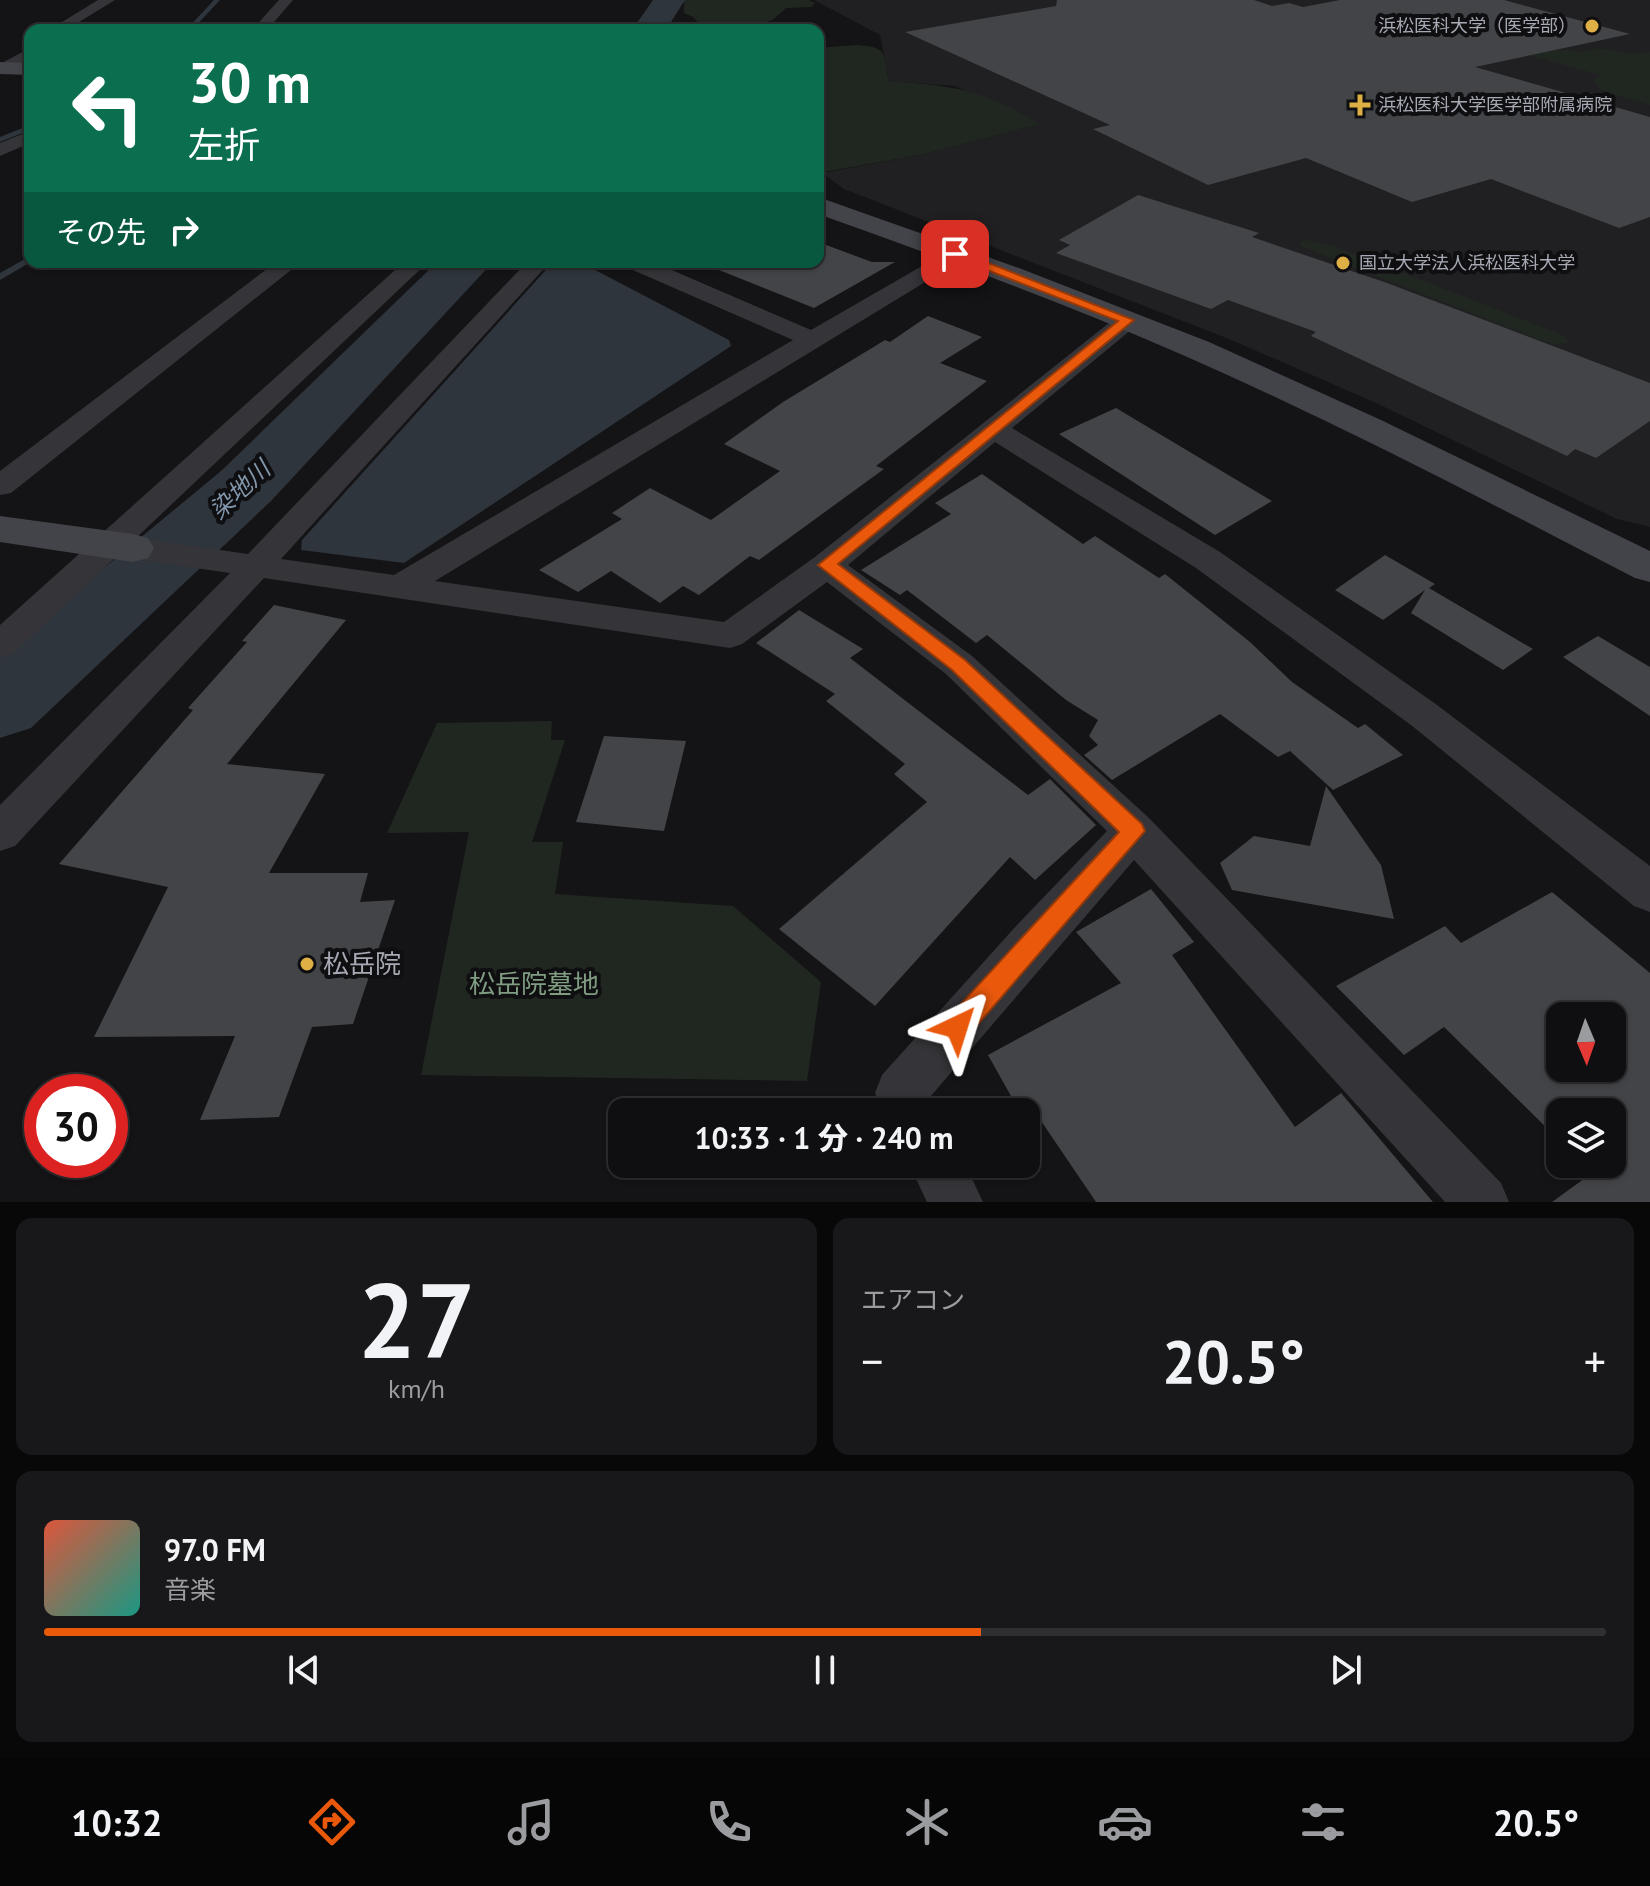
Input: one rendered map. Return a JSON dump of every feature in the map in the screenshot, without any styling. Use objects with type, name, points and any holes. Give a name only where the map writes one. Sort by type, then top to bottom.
[{"type":"street","points":[[66,24],[108,0]]},
{"type":"street","points":[[264,24],[286,0]]},
{"type":"street","points":[[423,24],[440,9]]},
{"type":"street","points":[[624,24],[633,10]]},
{"type":"street","points":[[2,68],[24,56]]},
{"type":"street","points":[[2,68],[24,69]]},
{"type":"street","points":[[0,150],[24,139]]},
{"type":"street","points":[[824,207],[1128,320],[1320,405],[1650,568]]},
{"type":"street","points":[[399,587],[955,254]]},
{"type":"street","points":[[0,486],[282,268]]},
{"type":"street","points":[[0,645],[122,546],[411,268]]},
{"type":"street","points":[[0,833],[237,563],[533,268]]},
{"type":"street","points":[[648,268],[811,339]]},
{"type":"street","points":[[0,529],[730,635],[827,565],[1128,320]]},
{"type":"street","points":[[994,429],[1208,560],[1424,715],[1650,892]]},
{"type":"street","points":[[827,565],[959,665],[1134,831],[1482,1202]]},
{"type":"street","points":[[903,1098],[900,1093],[1033,940],[1134,831]]},
{"type":"street","points":[[943,1178],[956,1202]]},
{"type":"shaded area","name":"国立大学法人浜松医科大学","points":[[814,0],[1650,0],[1650,527],[1617,519],[1376,403],[1229,339],[844,189],[824,173],[920,155],[1039,124],[955,86],[889,81],[880,35]]},
{"type":"shaded area","points":[[548,268],[591,268],[729,340],[731,346],[404,563],[301,550],[302,540]]},
{"type":"green space","points":[[684,0],[809,0],[815,3],[812,7],[786,8],[773,20],[759,24],[699,24],[684,13]]},
{"type":"green space","points":[[857,45],[875,48],[885,58],[889,81],[968,91],[1001,103],[1040,124],[920,155],[824,172],[824,48]]},
{"type":"green space","points":[[1599,48],[1629,54],[1650,52],[1650,105],[1601,90],[1593,80],[1600,75],[1521,53],[1549,49],[1584,52]]},
{"type":"green space","points":[[1307,240],[1334,246],[1565,336],[1568,343],[1551,344],[1300,246]]},
{"type":"green space","name":"松岳院墓地","points":[[552,721],[551,740],[565,740],[532,842],[563,842],[555,894],[733,906],[821,982],[807,1081],[421,1075],[469,832],[387,833],[437,723]]},
{"type":"building","points":[[1057,0],[1254,0],[1272,6],[1289,3],[1303,7],[1340,0],[1504,0],[1630,34],[1475,67],[1650,117],[1650,217],[1619,228],[1491,179],[1412,202],[1306,158],[1208,185],[1093,129],[1110,125],[905,32],[1056,6]]},
{"type":"building","points":[[1138,195],[1259,233],[1252,237],[1387,283],[1650,383],[1650,421],[1596,458],[1575,449],[1567,456],[1311,336],[1316,332],[1228,300],[1211,309],[1056,253],[1070,245],[1059,240]]},
{"type":"building","points":[[824,244],[872,262],[895,262],[814,308],[714,268],[824,268]]},
{"type":"building","points":[[928,316],[982,337],[940,363],[987,381],[876,466],[884,469],[759,560],[750,556],[699,595],[683,586],[660,603],[611,571],[578,592],[539,570],[622,519],[612,513],[650,488],[711,520],[780,471],[724,444],[783,402],[885,340],[890,342]]},
{"type":"building","points":[[1116,408],[1272,501],[1215,535],[1059,434]]},
{"type":"building","points":[[982,474],[1083,544],[1095,536],[1159,578],[1165,574],[1250,642],[1292,682],[1358,728],[1365,724],[1403,755],[1333,790],[1290,751],[1278,757],[1220,714],[1112,780],[1084,755],[1098,745],[1089,736],[1098,720],[1066,700],[987,635],[976,643],[907,590],[900,595],[861,570],[951,514],[935,503]]},
{"type":"building","points":[[1385,555],[1435,584],[1429,588],[1533,649],[1503,670],[1411,613],[1425,590],[1383,620],[1335,590]]},
{"type":"building","points":[[274,605],[346,620],[227,764],[325,774],[269,873],[368,873],[360,902],[395,900],[353,1024],[312,1027],[279,1117],[200,1120],[235,1036],[94,1037],[168,887],[59,864],[193,710],[188,708],[247,642],[242,641]]},
{"type":"building","points":[[799,610],[863,649],[850,658],[1028,795],[1050,779],[1096,825],[1035,880],[1010,857],[875,1006],[779,929],[927,802],[894,774],[905,764],[826,701],[835,694],[756,643]]},
{"type":"building","points":[[1598,636],[1650,667],[1650,716],[1563,657]]},
{"type":"building","points":[[604,736],[686,741],[664,831],[576,822]]},
{"type":"building","points":[[1326,786],[1381,865],[1394,919],[1232,890],[1220,863],[1254,836],[1310,846]]},
{"type":"building","points":[[1151,889],[1194,942],[1172,955],[1295,1127],[1341,1093],[1433,1202],[1096,1202],[1040,1119],[1040,1098],[1012,1098],[988,1055],[1121,983],[1076,932]]},
{"type":"building","points":[[1552,892],[1650,973],[1650,1202],[1552,1202],[1585,1178],[1626,1178],[1626,1098],[1546,1098],[1546,1127],[1444,1027],[1404,1055],[1336,986],[1445,926],[1461,943]]},
{"type":"waterway","points":[[195,24],[217,0]]},
{"type":"waterway","name":"染地川","points":[[653,24],[669,0]]},
{"type":"waterway","points":[[0,140],[24,130]]},
{"type":"waterway","points":[[0,277],[24,263]]},
{"type":"waterway","name":"染地川","points":[[0,704],[246,486],[461,268]]},
{"type":"place","name":"浜松医科大学（医学部）","points":[[1592,26]]},
{"type":"place","name":"浜松医科大学医学部附属病院","points":[[1360,105]]},
{"type":"place","name":"国立大学法人浜松医科大学","points":[[1343,263]]},
{"type":"place","name":"松岳院","points":[[307,964]]},
{"type":"route","points":[[955,254],[1128,320],[827,565],[959,665],[1134,831],[957,1027]]}]
